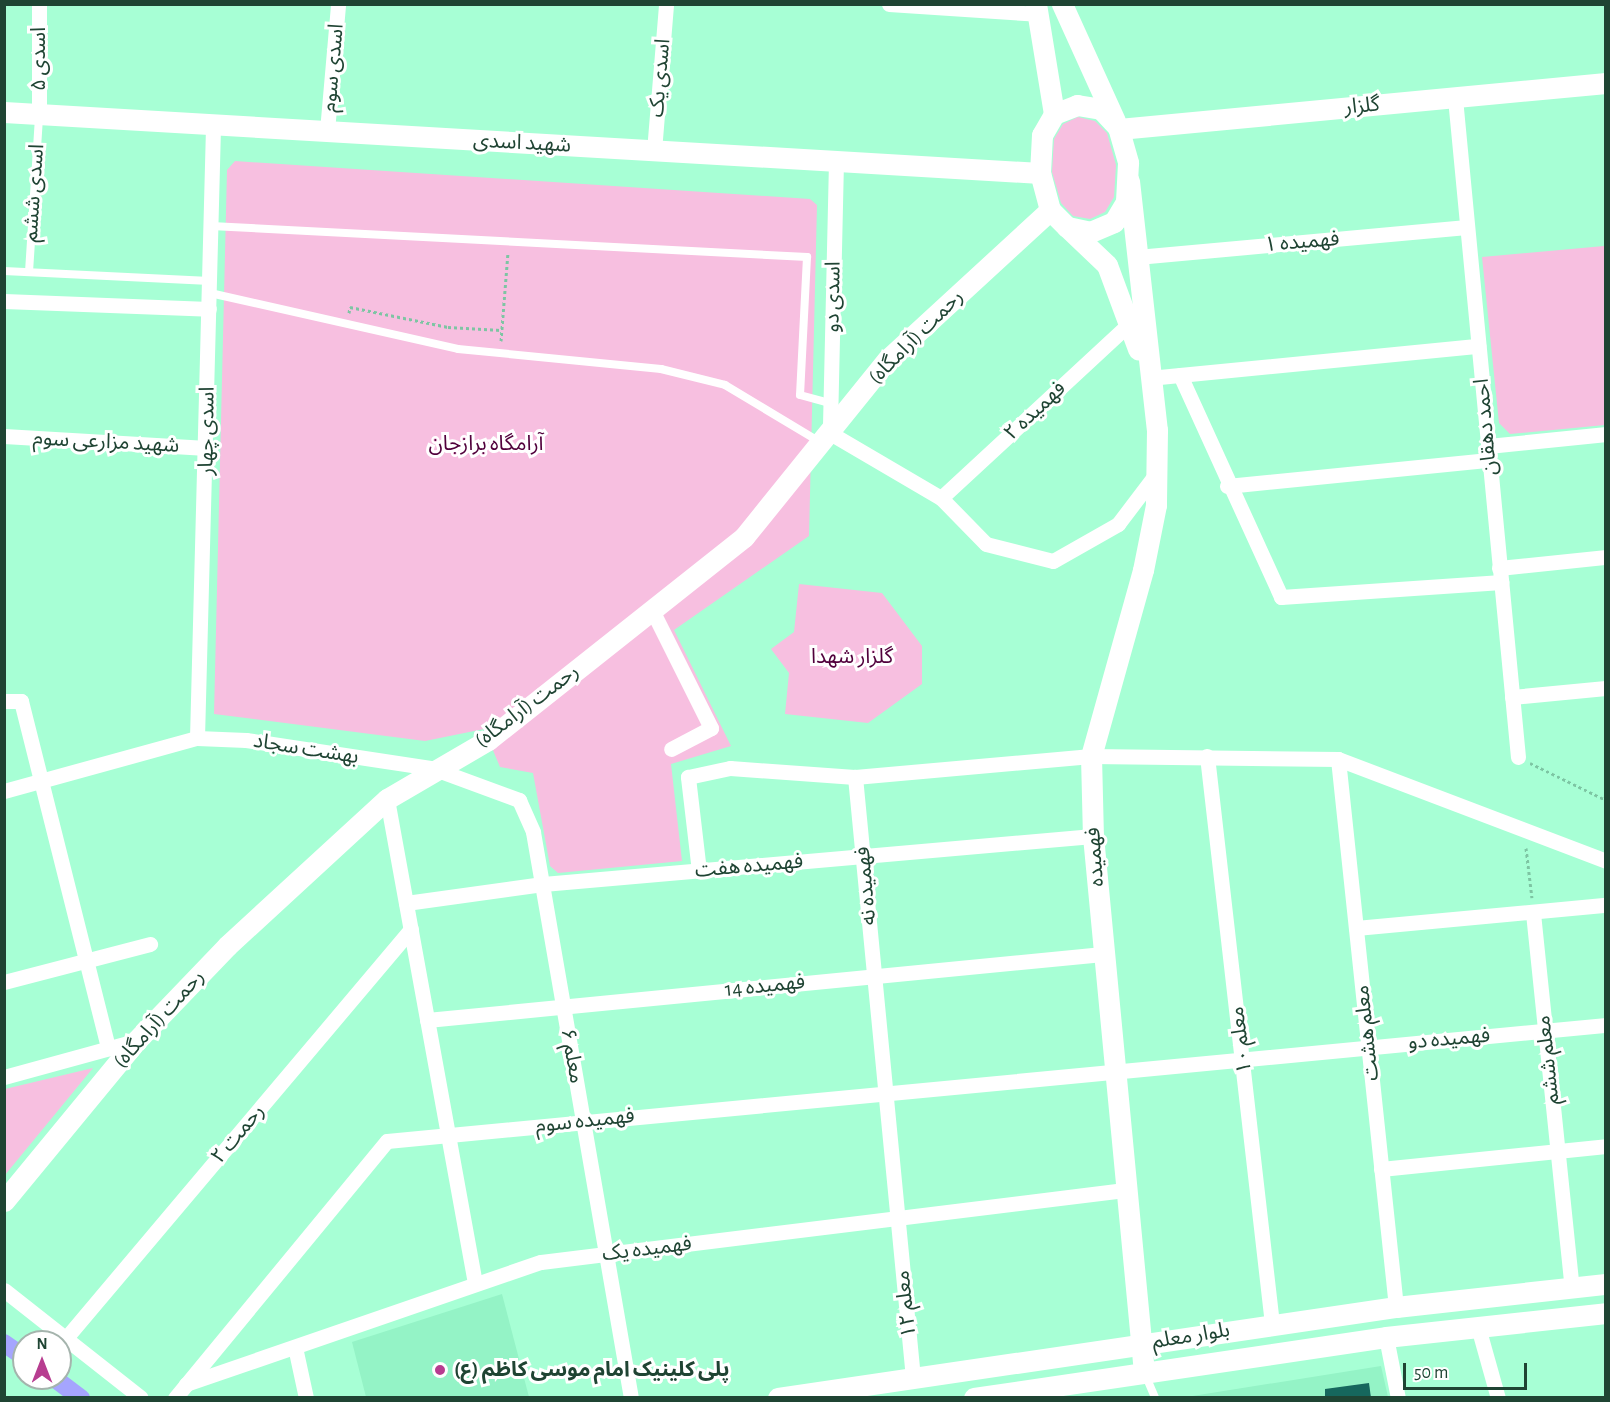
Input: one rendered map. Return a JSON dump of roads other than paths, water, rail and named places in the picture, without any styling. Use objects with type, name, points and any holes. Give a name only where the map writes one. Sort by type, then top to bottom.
[{"type":"street","name":"اسدی ۵","points":[[39,4],[39,114]]},
{"type":"street","name":"اسدی سوم","points":[[327,131],[338,4]]},
{"type":"street","name":"اسدی یک","points":[[654,151],[666,4]]},
{"type":"street","points":[[889,4],[1037,9],[1054,114]]},
{"type":"street","points":[[1062,4],[1118,128],[1129,181],[1149,378]]},
{"type":"street","name":"گلزار","points":[[1118,128],[1605,83]]},
{"type":"street","name":"احمد دهقان","points":[[1455,98],[1518,757]]},
{"type":"street","points":[[1118,128],[1101,109],[1077,105],[1054,114],[1042,135],[1040,173],[1050,210],[1107,266],[1149,378]]},
{"type":"street","name":"شهید اسدی","points":[[4,112],[1040,173]]},
{"type":"street","name":"اسدی چهار","points":[[198,738],[207,448],[213,125]]},
{"type":"street","name":"اسدی دو","points":[[825,438],[830,403],[836,161]]},
{"type":"street","points":[[1067,227],[1091,232],[1114,222],[1126,202],[1129,181]]},
{"type":"street","name":"رحمت (آرامگاه)","points":[[4,1201],[136,1041],[227,946],[387,799],[432,768],[488,740],[744,537],[887,360],[1050,210]]},
{"type":"street","name":"فهمیده ۱","points":[[1137,257],[1467,227]]},
{"type":"street","points":[[4,301],[209,309]]},
{"type":"street","name":"فهمیده ۲","points":[[942,498],[1129,324]]},
{"type":"street","points":[[1149,378],[1478,346]]},
{"type":"street","points":[[1180,375],[1227,486],[1281,597],[1500,575],[1605,557]]},
{"type":"street","name":"فهمیده","points":[[1144,1373],[1093,836],[1091,756],[1143,570],[1156,474],[1149,378]]},
{"type":"street","points":[[1227,486],[1489,453],[1605,434]]},
{"type":"street","name":"شهید مزارعی سوم","points":[[4,436],[207,448]]},
{"type":"street","points":[[825,438],[942,498],[986,544],[1053,561],[1118,524],[1156,474]]},
{"type":"street","points":[[652,610],[711,728],[671,749]]},
{"type":"street","points":[[1512,698],[1605,688]]},
{"type":"street","points":[[4,701],[21,701],[39,783],[108,1048]]},
{"type":"street","name":"بهشت سجاد","points":[[4,791],[198,738],[246,740],[432,768],[519,800],[533,832],[543,884]]},
{"type":"street","points":[[699,871],[688,777],[730,768],[855,777],[1091,756],[1338,759],[1605,861]]},
{"type":"street","name":"معلم ۱۰","points":[[1207,756],[1244,1057],[1272,1324]]},
{"type":"street","name":"معلم هشت","points":[[1338,759],[1396,1307]]},
{"type":"street","name":"فهمیده نه","points":[[855,777],[898,1224]]},
{"type":"street","points":[[387,799],[475,1283]]},
{"type":"street","name":"فهمیده هفت","points":[[406,903],[543,884],[1093,836]]},
{"type":"street","name":"معلم ۶","points":[[543,884],[631,1398]]},
{"type":"street","points":[[1356,928],[1605,905]]},
{"type":"street","name":"معلم ششم","points":[[1533,913],[1572,1288]]},
{"type":"street","name":"رحمت ۲","points":[[72,1331],[411,929]]},
{"type":"street","points":[[4,982],[150,944]]},
{"type":"street","name":"فهمیده 14","points":[[427,1020],[1104,954]]},
{"type":"street","name":"فهمیده دو","points":[[1114,1069],[1605,1025]]},
{"type":"street","points":[[4,1077],[136,1041]]},
{"type":"street","name":"فهمیده سوم","points":[[175,1398],[387,1141],[1114,1069]]},
{"type":"street","points":[[1381,1169],[1605,1146]]},
{"type":"street","name":"فهمیده یک","points":[[186,1384],[541,1262],[607,1259],[898,1224],[1125,1190]]},
{"type":"street","name":"معلم ۱۲","points":[[898,1224],[913,1378]]},
{"type":"street","name":"بلوار معلم","points":[[778,1398],[1272,1324],[1396,1307],[1605,1284]]},
{"type":"street","points":[[4,1290],[56,1330]]},
{"type":"street","name":"بلوار معلم","points":[[975,1398],[1386,1337],[1605,1313]]},
{"type":"street","points":[[1478,1327],[1498,1398]]},
{"type":"street","points":[[1386,1337],[1398,1398]]},
{"type":"street","points":[[72,1343],[141,1398]]},
{"type":"street","points":[[295,1347],[306,1398]]},
{"type":"lane","name":"اسدی ششم","points":[[29,272],[39,114]]},
{"type":"lane","points":[[211,226],[807,257],[800,395],[830,403]]},
{"type":"lane","points":[[4,271],[210,287],[458,349],[661,369],[725,385],[825,438]]},
{"type":"lane","points":[[1144,1373],[1155,1398]]},
{"type":"waterway","points":[[4,1343],[12,1349]]},
{"type":"waterway","points":[[70,1390],[81,1398]]},
{"type":"place","name":"پلی کلینیک امام موسی کاظم (ع)","points":[[440,1370]]},
{"type":"park label","name":"آرامگاه برازجان","points":[[486,444]]},
{"type":"park label","name":"گلزار شهدا","points":[[852,657]]}]
